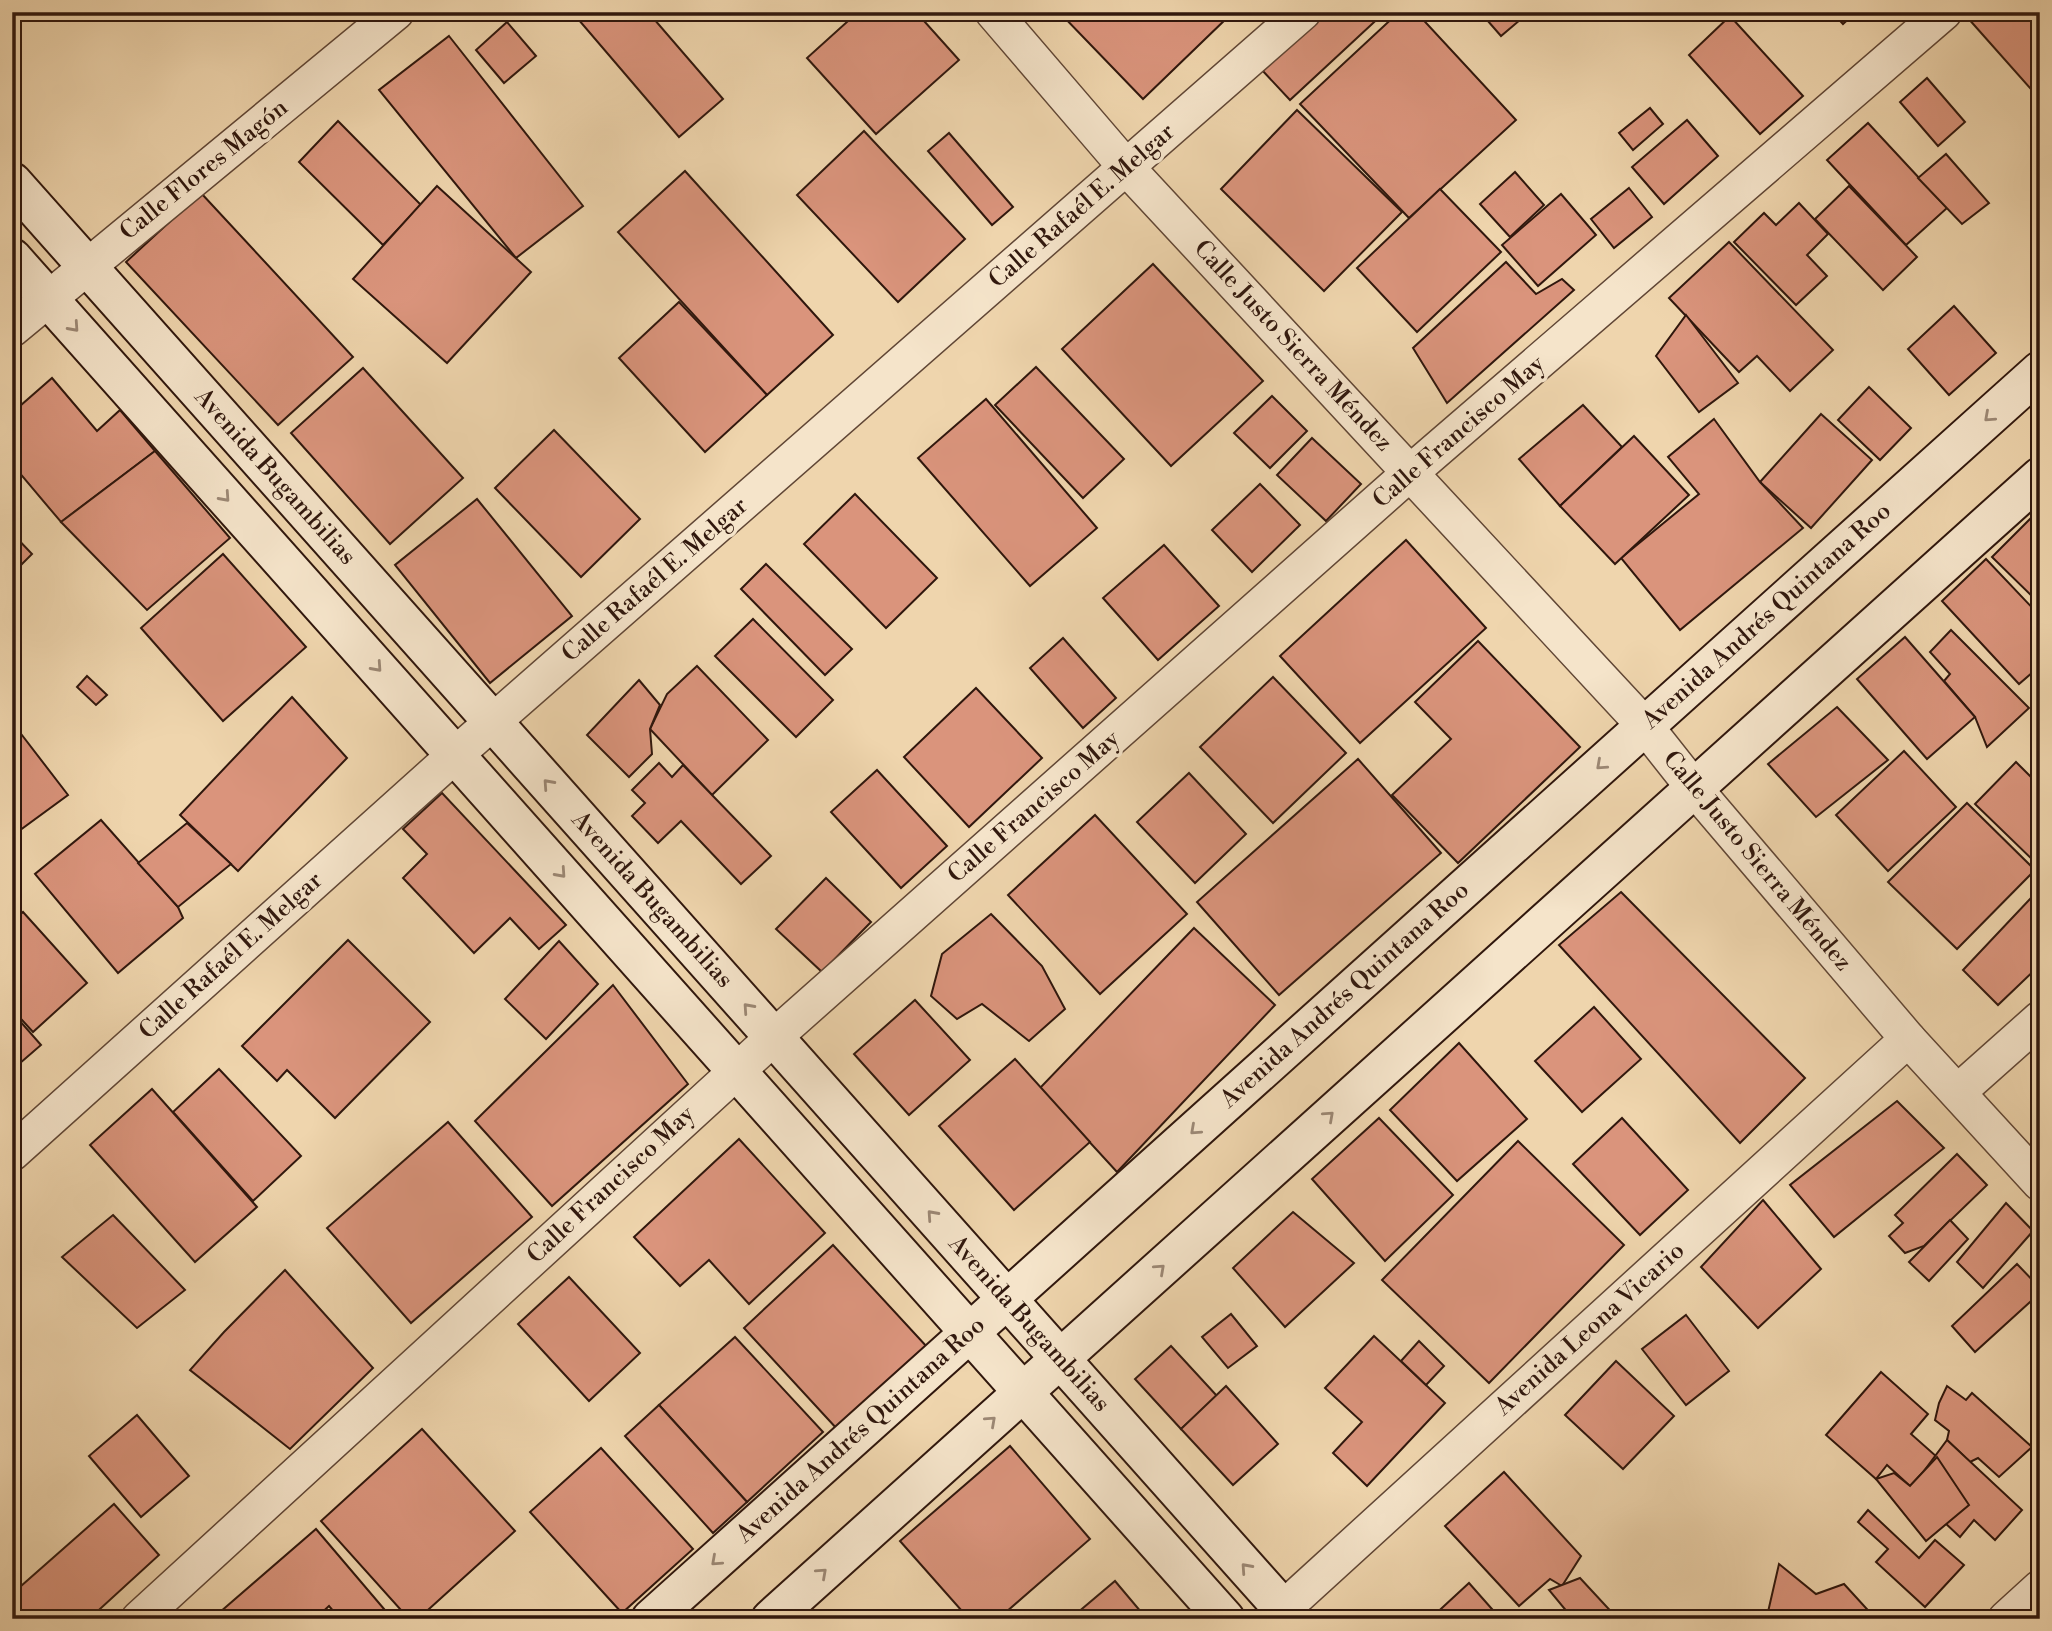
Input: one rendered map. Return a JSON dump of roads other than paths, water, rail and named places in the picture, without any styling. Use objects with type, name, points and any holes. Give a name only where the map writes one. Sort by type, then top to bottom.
[{"type":"main road","name":"Avenida Bugambilias","points":[[12,182],[1007,1299],[1282,1616]]},
{"type":"main road","name":"Avenida Bugambilias","points":[[12,258],[1225,1619]]},
{"type":"main road","name":"Avenida Andrés Quintana Roo","points":[[651,1619],[2040,371]]},
{"type":"main road","points":[[771,1619],[2040,477]]},
{"type":"street","name":"Calle Flores Magón","points":[[12,329],[396,12]]},
{"type":"street","name":"Calle Justo Sierra Méndez","points":[[993,12],[1126,167],[1645,726],[1694,788],[1908,1039],[2040,1183]]},
{"type":"street","name":"Calle Rafaél E. Melgar","points":[[12,1153],[455,755],[1303,12]]},
{"type":"street","name":"Calle Francisco May","points":[[139,1619],[736,1070],[1412,472],[1944,12]]},
{"type":"street","points":[[1958,1092],[2040,1019]]},
{"type":"street","name":"Avenida Leona Vicario","points":[[1282,1616],[1908,1039]]},
{"type":"street","points":[[2006,1619],[2040,1588]]}]
